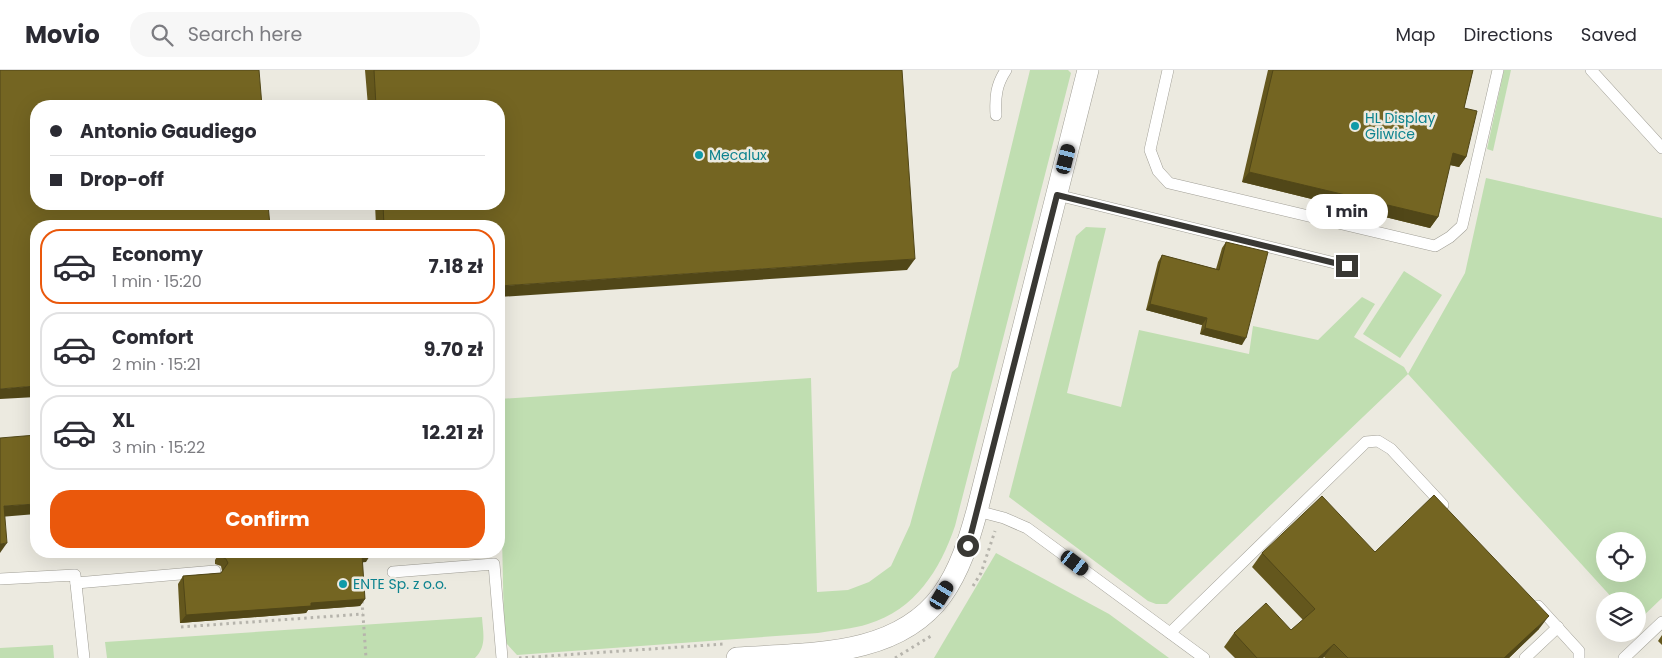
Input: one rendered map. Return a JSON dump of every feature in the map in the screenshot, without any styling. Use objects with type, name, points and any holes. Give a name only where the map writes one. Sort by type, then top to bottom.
[{"type":"street","points":[[736,650],[831,652],[860,646],[889,637],[909,626],[925,614],[942,595],[968,546],[1088,70]]},
{"type":"lane","points":[[996,115],[994,97],[1006,70]]},
{"type":"lane","points":[[1168,70],[1150,150],[1158,171],[1169,183],[1435,246],[1450,237],[1462,226],[1498,70]]},
{"type":"lane","points":[[1591,70],[1662,148]]},
{"type":"lane","points":[[1057,195],[1347,266]]},
{"type":"lane","points":[[1170,633],[1366,442],[1378,441],[1391,449],[1449,512]]},
{"type":"lane","points":[[977,511],[1004,518],[1027,528],[1204,658]]},
{"type":"lane","points":[[393,572],[494,564],[502,658]]},
{"type":"lane","points":[[76,583],[216,571]]},
{"type":"lane","points":[[0,579],[75,575],[84,658]]},
{"type":"lane","points":[[1531,598],[1579,651],[1579,658]]},
{"type":"lane","points":[[1624,658],[1662,622]]},
{"type":"lane","points":[[1525,658],[1558,627]]},
{"type":"path","points":[[362,595],[366,658]]},
{"type":"path","points":[[181,626],[363,614]]},
{"type":"path","points":[[519,658],[736,650]]},
{"type":"green space","points":[[1030,70],[1068,70],[1071,73],[955,526],[942,558],[924,586],[899,609],[885,618],[868,624],[818,633],[517,655],[506,643],[502,558],[505,558],[505,399],[811,378],[817,592],[848,590],[869,582],[891,566],[910,525],[952,372],[958,367]]},
{"type":"green space","points":[[1504,70],[1511,70],[1493,151],[1487,149]]},
{"type":"green space","points":[[1486,178],[1662,218],[1662,598],[1646,613],[1646,592],[1607,592],[1598,582],[1646,582],[1646,532],[1596,532],[1596,580],[1408,374],[1465,273]]},
{"type":"green space","points":[[1086,227],[1106,228],[1067,393],[1121,407],[1139,330],[1249,354],[1253,326],[1318,340],[1362,297],[1375,304],[1354,337],[1404,367],[1408,374],[1167,604],[1156,604],[1148,601],[1009,497],[1076,236]]},
{"type":"green space","points":[[1404,271],[1442,295],[1400,358],[1363,334]]},
{"type":"green space","points":[[996,553],[1109,614],[1169,658],[934,658]]},
{"type":"green space","points":[[482,617],[483,644],[475,658],[107,658],[105,642]]},
{"type":"green space","points":[[53,645],[54,658],[0,658],[0,648]]},
{"type":"building","points":[[0,70],[259,70],[262,100],[30,100],[30,210],[269,210],[269,220],[30,220],[30,386],[0,389]]},
{"type":"building","name":"Mecalux","points":[[374,70],[902,70],[915,259],[505,286],[505,220],[384,220],[383,210],[505,210],[505,100],[376,100]]},
{"type":"building","name":"HL Display Gliwice","points":[[1273,70],[1473,70],[1464,108],[1477,111],[1466,157],[1453,153],[1438,217],[1249,172]]},
{"type":"building","points":[[1226,242],[1268,252],[1246,338],[1205,328],[1207,318],[1150,304],[1162,255],[1219,270]]},
{"type":"building","points":[[30,436],[30,504],[4,506],[7,543],[0,544],[0,438]]},
{"type":"building","points":[[1434,495],[1549,616],[1504,658],[1348,658],[1334,644],[1318,658],[1257,658],[1234,633],[1266,603],[1291,630],[1315,609],[1262,553],[1322,496],[1375,552]]},
{"type":"building","points":[[224,558],[362,558],[365,599],[311,603],[311,606],[186,615],[183,576],[221,573],[228,563]]},
{"type":"place","name":"HL Display Gliwice","points":[[1355,126]]},
{"type":"place","name":"Mecalux","points":[[699,155]]},
{"type":"place","name":"ENTE Sp. z o.o.","points":[[343,584]]},
{"type":"route","points":[[968,546],[1057,195],[1347,266]]}]
